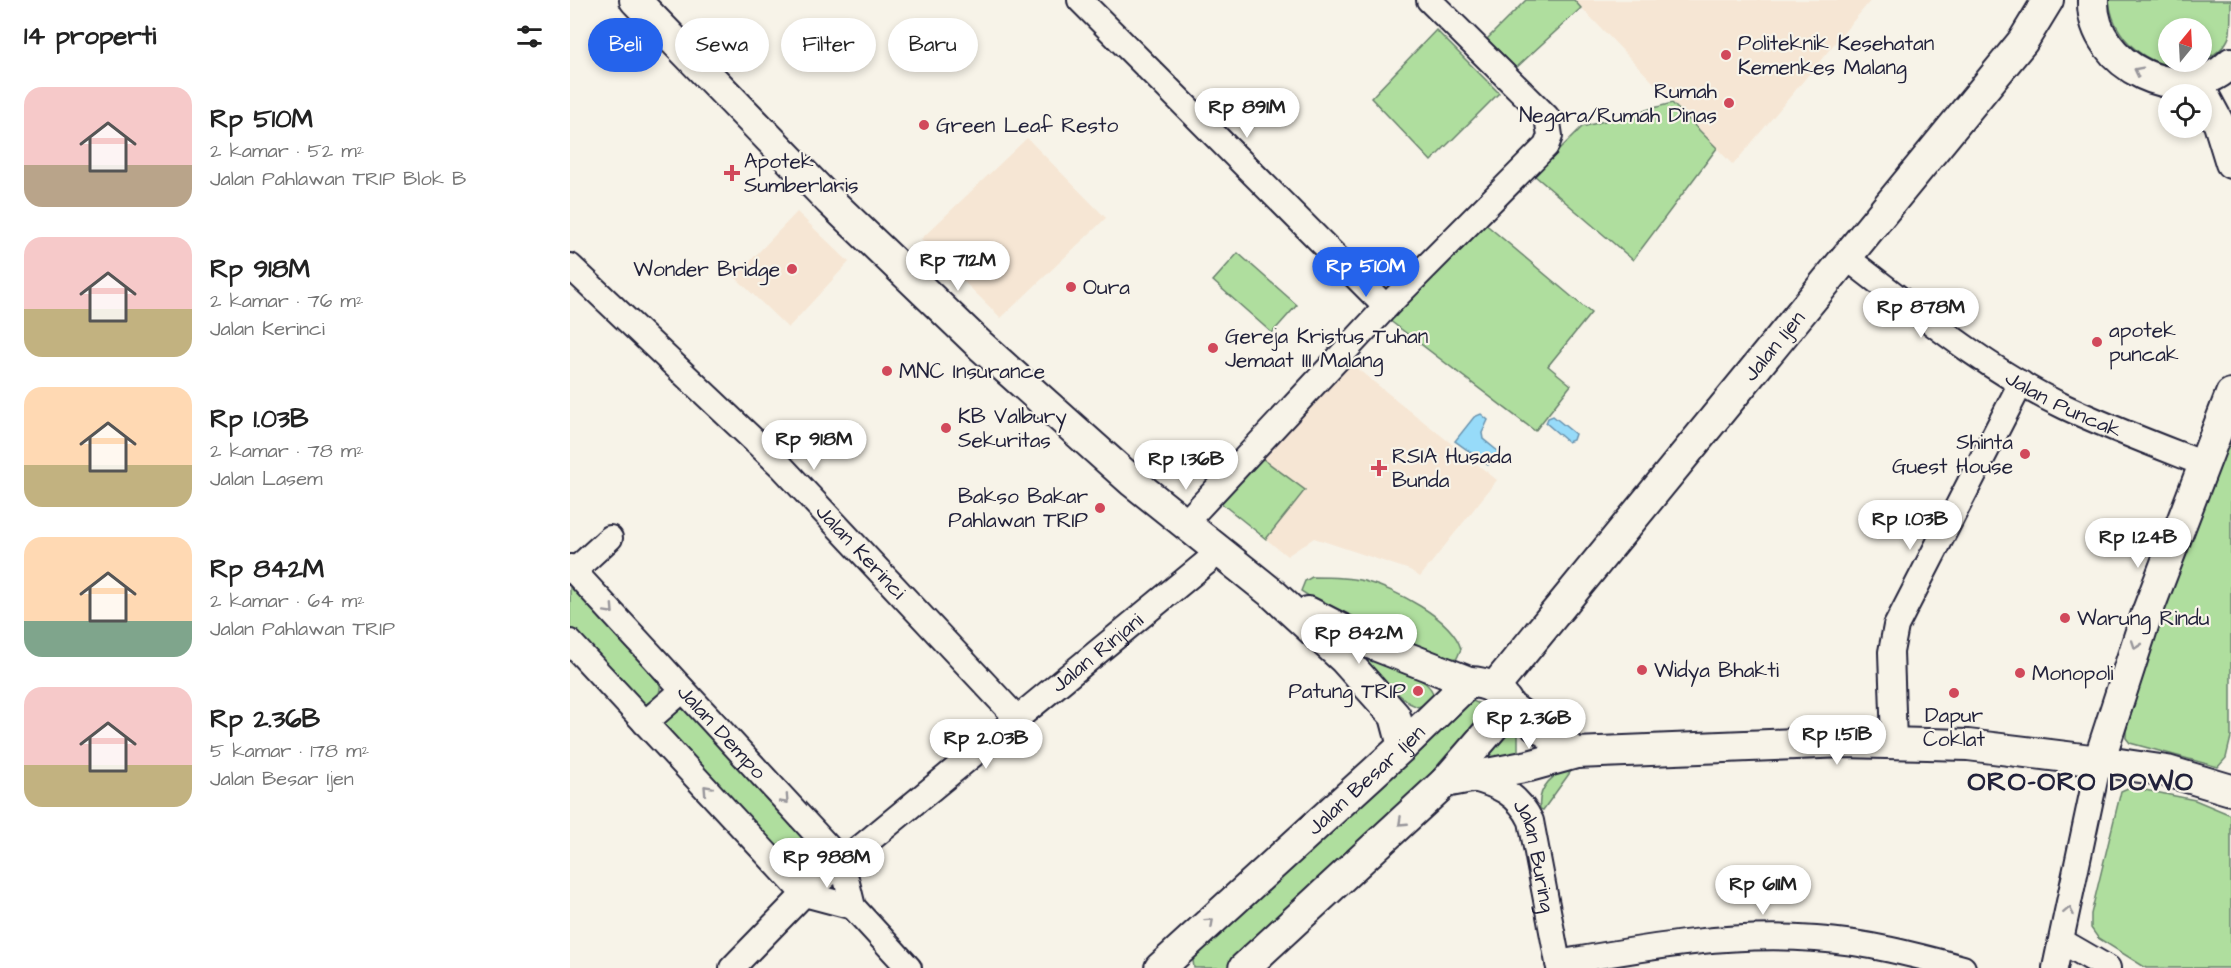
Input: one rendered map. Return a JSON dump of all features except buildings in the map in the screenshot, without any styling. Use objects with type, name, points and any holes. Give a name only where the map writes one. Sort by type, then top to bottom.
[{"type":"main road","points":[[635,0],[888,258],[1079,435],[1184,524],[1273,594],[1377,693],[1395,716],[1403,746]]},
{"type":"main road","name":"Jalan Ijen","points":[[1491,692],[2024,41],[2048,0]]},
{"type":"main road","points":[[2024,41],[2065,0]]},
{"type":"main road","points":[[2093,0],[2099,31],[2107,44],[2130,67],[2151,78],[2173,83],[2196,81],[2209,78],[2231,63]]},
{"type":"main road","points":[[2196,81],[2219,123],[2231,163]]},
{"type":"main road","points":[[2099,761],[2146,613],[2231,394]]},
{"type":"main road","points":[[1273,594],[1366,642],[1491,692],[1576,753]]},
{"type":"main road","points":[[1244,968],[1457,780],[1491,692]]},
{"type":"main road","name":"Jalan Besar Ijen","points":[[1166,966],[1403,746],[1491,692]]},
{"type":"main road","points":[[1457,780],[1529,766],[1576,753],[1894,742],[1968,745],[2099,761],[2168,771],[2231,790]]},
{"type":"street","points":[[1080,0],[1386,307]]},
{"type":"street","points":[[1184,524],[1386,307],[1546,146],[1550,127],[1542,111],[1429,0]]},
{"type":"street","name":"Jalan Puncak","points":[[1847,258],[1941,328],[2021,383],[2064,407],[2204,464]]},
{"type":"street","name":"Jalan Kerinci","points":[[570,266],[782,467],[1016,717]]},
{"type":"street","points":[[1894,742],[1891,652],[1896,626],[2021,383]]},
{"type":"street","points":[[572,569],[610,538]]},
{"type":"street","name":"Jalan Rinjani","points":[[732,968],[804,894],[842,861],[1219,552]]},
{"type":"street","name":"Jalan Dempo","points":[[572,569],[842,861],[853,908],[909,968]]},
{"type":"street","points":[[570,642],[804,894],[853,908]]},
{"type":"street","points":[[645,723],[683,690]]},
{"type":"street","points":[[2055,968],[2063,942],[2099,761]]},
{"type":"street","name":"Jalan Buring","points":[[1457,780],[1504,789],[1524,805],[1531,820],[1559,965]]},
{"type":"street","points":[[1559,965],[1677,943],[1753,937],[1854,943],[1964,968]]},
{"type":"street","points":[[2063,942],[2108,968]]},
{"type":"shaded area","name":"Politeknik Kesehatan Kemenkes Malang","points":[[1574,0],[1871,0],[1733,165]]},
{"type":"shaded area","points":[[1027,138],[1106,218],[1001,318],[921,239]]},
{"type":"shaded area","name":"Wonder Bridge","points":[[797,212],[849,262],[788,328],[735,277]]},
{"type":"shaded area","name":"RSIA Husada Bunda","points":[[1350,363],[1497,480],[1420,577],[1410,570],[1314,538],[1287,556],[1266,539],[1305,490],[1259,456]]},
{"type":"green space","points":[[1526,0],[1574,0],[1581,8],[1516,68],[1487,39]]},
{"type":"green space","points":[[2109,0],[2231,0],[2229,37],[2223,47],[2212,56],[2212,18],[2158,18],[2158,62],[2131,46],[2120,33]]},
{"type":"green space","points":[[1436,30],[1499,93],[1431,161],[1371,98]]},
{"type":"green space","points":[[1672,103],[1717,148],[1633,260],[1534,175],[1582,127]]},
{"type":"green space","points":[[1483,222],[1591,313],[1548,366],[1571,385],[1535,431],[1389,320]]},
{"type":"green space","points":[[1238,253],[1297,305],[1272,333],[1213,281]]},
{"type":"green space","points":[[2231,422],[2231,737],[2226,758],[2218,767],[2130,743],[2126,738],[2126,731],[2155,635]]},
{"type":"green space","points":[[1259,456],[1305,490],[1266,539],[1221,503]]},
{"type":"green space","points":[[1312,577],[1364,581],[1390,590],[1420,606],[1446,626],[1455,637],[1461,649],[1457,658],[1436,659],[1318,602],[1301,591],[1305,581]]},
{"type":"green space","points":[[570,579],[660,678],[660,691],[654,700],[646,704],[633,699],[570,630]]},
{"type":"green space","points":[[1340,644],[1408,672],[1429,687],[1433,695],[1426,704],[1418,707],[1409,703]]},
{"type":"green space","points":[[1468,699],[1480,704],[1486,714],[1437,779],[1234,968],[1194,968],[1192,953]]},
{"type":"green space","points":[[681,709],[687,710],[808,838],[807,850],[802,856],[791,862],[664,727],[665,720]]},
{"type":"green space","points":[[1507,726],[1518,727],[1518,759],[1484,766],[1482,756]]},
{"type":"green space","points":[[1574,767],[1543,810],[1540,809],[1541,794],[1548,782]]},
{"type":"green space","points":[[2130,787],[2195,800],[2231,815],[2231,968],[2146,968],[2098,938],[2091,928],[2091,914],[2121,791]]},
{"type":"water","points":[[1481,414],[1488,420],[1482,433],[1483,439],[1499,452],[1488,465],[1455,441],[1474,417]]},
{"type":"water","points":[[1553,416],[1575,434],[1573,440],[1568,442],[1546,423],[1548,418]]},
{"type":"place","name":"Politeknik Kesehatan Kemenkes Malang","points":[[1726,55]]},
{"type":"place","name":"Rumah Negara/Rumah Dinas","points":[[1729,103]]},
{"type":"place","name":"Green Leaf Resto","points":[[924,125]]},
{"type":"place","name":"Apotek Sumberlaris","points":[[732,173]]},
{"type":"place","name":"Wonder Bridge","points":[[792,269]]},
{"type":"place","name":"Oura","points":[[1071,287]]},
{"type":"place","name":"apotek puncak","points":[[2097,342]]},
{"type":"place","name":"Gereja Kristus Tuhan Jemaat III Malang","points":[[1213,348]]},
{"type":"place","name":"MNC Insurance","points":[[887,371]]},
{"type":"place","name":"KB Valbury Sekuritas","points":[[946,428]]},
{"type":"place","name":"Shinta Guest House","points":[[2025,454]]},
{"type":"place","name":"RSIA Husada Bunda","points":[[1379,468]]},
{"type":"place","name":"Bakso Bakar Pahlawan TRIP","points":[[1100,508]]},
{"type":"place","name":"Warung Rindu","points":[[2065,618]]},
{"type":"place","name":"Widya Bhakti","points":[[1642,670]]},
{"type":"place","name":"Monopoli","points":[[2020,673]]},
{"type":"place","name":"Patung TRIP","points":[[1418,691]]},
{"type":"place","name":"Dapur Coklat","points":[[1954,693]]},
{"type":"district","name":"ORO-ORO DOWO","points":[[2081,781]]}]
